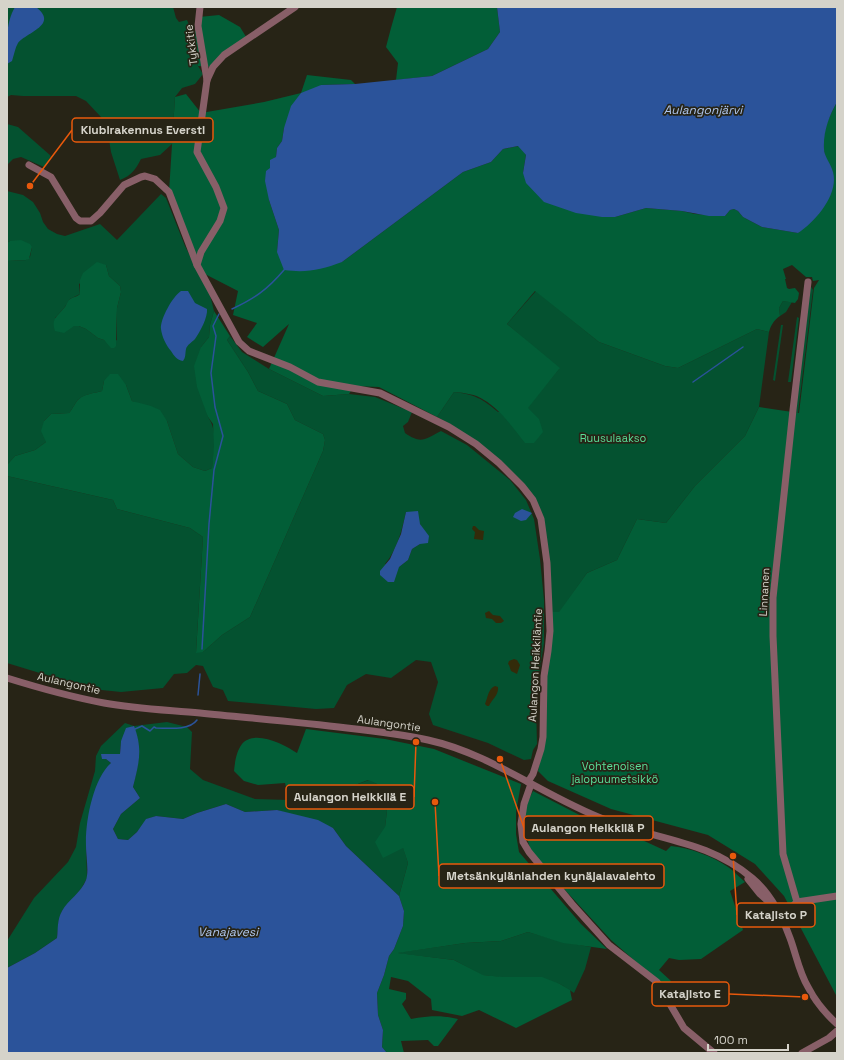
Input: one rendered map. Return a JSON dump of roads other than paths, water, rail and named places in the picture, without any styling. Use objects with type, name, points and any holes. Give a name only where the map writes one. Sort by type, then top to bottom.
[{"type":"street","name":"Tykkitie","points":[[200,7],[198,26],[207,80]]},
{"type":"street","points":[[197,265],[201,252],[220,221],[224,208],[216,187],[197,152],[207,80],[213,67],[224,55],[295,7]]},
{"type":"street","name":"Aulangon Heikkiläntie","points":[[29,165],[51,177],[76,218],[80,221],[86,222],[91,221],[100,213],[124,185],[145,176],[155,179],[169,192],[197,265],[239,342],[249,350],[290,367],[318,382],[380,393],[449,427],[476,444],[499,463],[522,486],[533,500],[541,519],[547,563],[550,631],[544,676],[543,737],[541,749],[524,804],[521,824],[523,842],[529,852],[572,904],[609,945],[656,982],[684,1028],[714,1053]]},
{"type":"street","name":"Linnanen","points":[[795,903],[782,854],[773,636],[773,598],[808,282]]},
{"type":"street","name":"Aulangontie","points":[[7,678],[105,703],[152,709],[303,723],[415,737],[450,746],[495,765],[568,804],[612,823],[640,832],[682,841],[700,848],[725,859],[744,872],[765,900],[773,905],[779,913],[790,937],[806,985],[818,1004],[837,1024]]},
{"type":"street","points":[[779,913],[785,905],[837,896]]},
{"type":"street","points":[[802,1053],[829,1038],[837,1031]]},
{"type":"water","points":[[15,7],[36,7],[42,13],[44,19],[39,28],[18,43],[12,61],[7,64],[8,27]]},
{"type":"water","name":"Aulangonjärvi","points":[[497,7],[837,7],[837,102],[831,113],[824,136],[824,152],[832,169],[834,180],[833,189],[829,198],[812,222],[798,233],[762,227],[743,217],[734,209],[730,210],[725,216],[709,216],[682,211],[646,208],[615,217],[602,217],[576,213],[544,202],[526,183],[523,173],[526,155],[518,146],[503,149],[491,162],[463,172],[342,262],[313,270],[284,270],[277,252],[279,230],[269,200],[265,181],[266,171],[270,168],[270,160],[276,157],[277,148],[282,141],[284,128],[291,106],[301,93],[321,85],[355,84],[432,76],[488,49],[500,32]]},
{"type":"water","points":[[181,291],[188,291],[195,303],[207,309],[203,324],[195,339],[188,345],[183,361],[176,358],[169,349],[163,338],[161,329],[161,325],[168,308],[174,298]]},
{"type":"water","points":[[522,509],[532,513],[526,520],[521,521],[513,517],[515,513]]},
{"type":"water","points":[[418,511],[420,524],[429,536],[428,543],[420,544],[412,549],[408,560],[399,567],[394,582],[388,582],[380,575],[380,571],[390,559],[401,534],[406,512]]},
{"type":"water","name":"Vanajavesi","points":[[134,726],[137,734],[139,756],[133,787],[140,798],[121,814],[113,829],[118,839],[128,840],[137,832],[146,819],[156,816],[183,819],[226,804],[245,812],[277,810],[318,820],[333,828],[346,846],[399,896],[404,911],[403,926],[394,949],[389,956],[377,993],[378,1015],[383,1030],[382,1047],[387,1053],[7,1053],[7,968],[35,953],[57,938],[60,914],[84,885],[87,877],[86,836],[91,802],[99,779],[111,763],[106,759],[102,759],[101,754],[120,754],[121,741],[126,728]]},
{"type":"waterway","points":[[232,309],[260,293],[284,270]]},
{"type":"waterway","points":[[202,649],[209,524],[214,470],[223,436],[215,407],[211,373],[216,336],[213,326],[219,314]]},
{"type":"waterway","points":[[693,382],[743,347]]},
{"type":"waterway","points":[[198,695],[200,674]]},
{"type":"waterway","points":[[135,729],[142,726],[150,731],[154,727],[184,727],[193,724],[197,720]]},
{"type":"place","name":"Klubirakennus Eversti","points":[[30,186]]},
{"type":"place","name":"Aulangon Heikkilä E","points":[[416,742]]},
{"type":"place","name":"Aulangon Heikkilä P","points":[[500,759]]},
{"type":"place","name":"Metsänkylänlahden kynäjalavalehto","points":[[435,802]]},
{"type":"place","name":"Katajisto P","points":[[733,856]]},
{"type":"place","name":"Katajisto E","points":[[805,997]]},
{"type":"park label","name":"Ruusulaakso","points":[[613,438]]},
{"type":"park label","name":"Vohtenoisen jalopuumetsikkö","points":[[615,772]]}]
